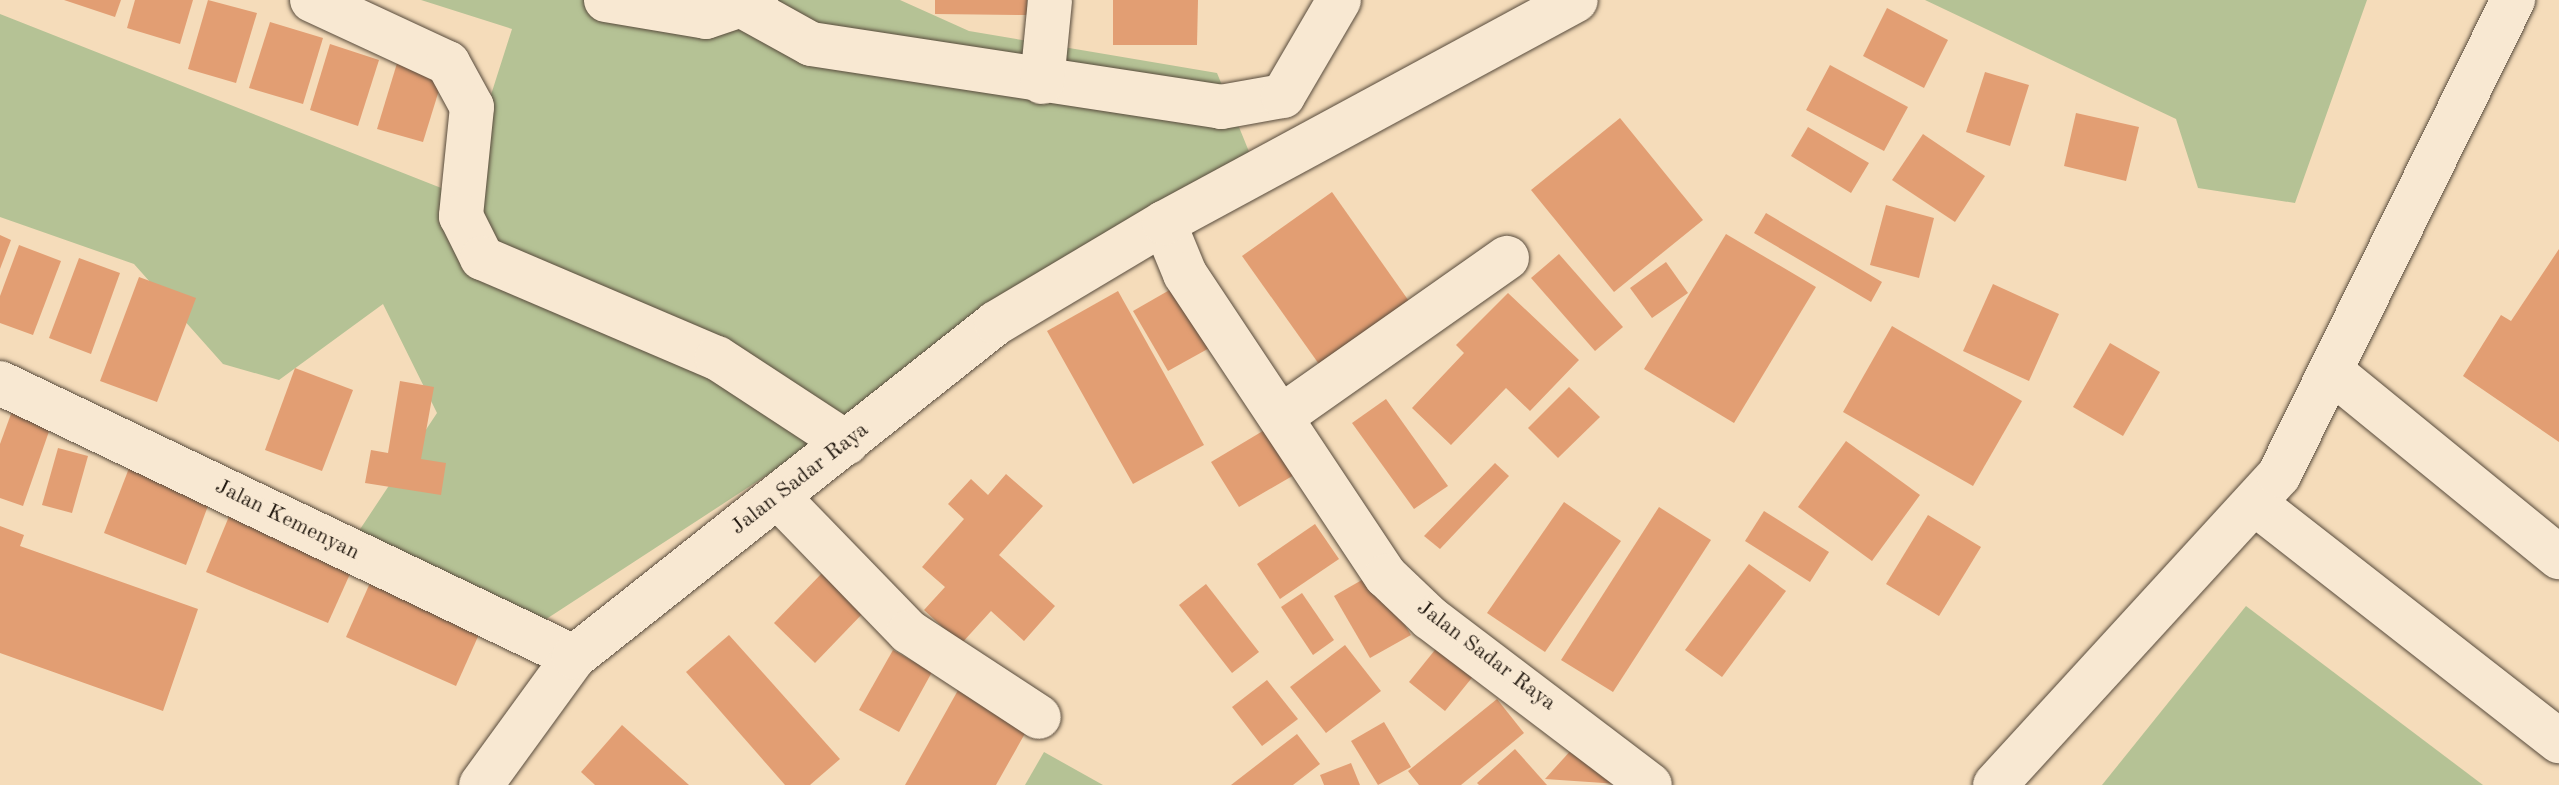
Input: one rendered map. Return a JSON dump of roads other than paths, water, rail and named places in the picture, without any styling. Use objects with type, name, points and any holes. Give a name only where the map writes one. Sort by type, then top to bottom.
[{"type":"street","points":[[312,0],[448,63],[472,107],[461,216],[482,258],[717,358],[847,443]]},
{"type":"street","points":[[606,0],[706,17],[751,4],[811,44],[1042,82],[1221,107],[1283,96],[1356,125]]},
{"type":"street","points":[[1042,82],[1050,0]]},
{"type":"street","points":[[1283,96],[1339,0]]},
{"type":"street","name":"Jalan Sadar Raya","points":[[481,785],[574,657],[996,323],[1164,223],[1356,125],[1576,0]]},
{"type":"street","points":[[1995,785],[2258,506],[2332,372],[2513,0]]},
{"type":"street","name":"Jalan Sadar Raya","points":[[1164,223],[1185,274],[1386,576],[1430,618],[1650,785]]},
{"type":"street","points":[[1282,416],[1507,258]]},
{"type":"street","points":[[2332,372],[2559,557]]},
{"type":"street","name":"Jalan Kemenyan","points":[[0,383],[574,657]]},
{"type":"street","points":[[778,497],[909,632],[1039,717]]},
{"type":"street","points":[[2258,506],[2559,741]]}]
